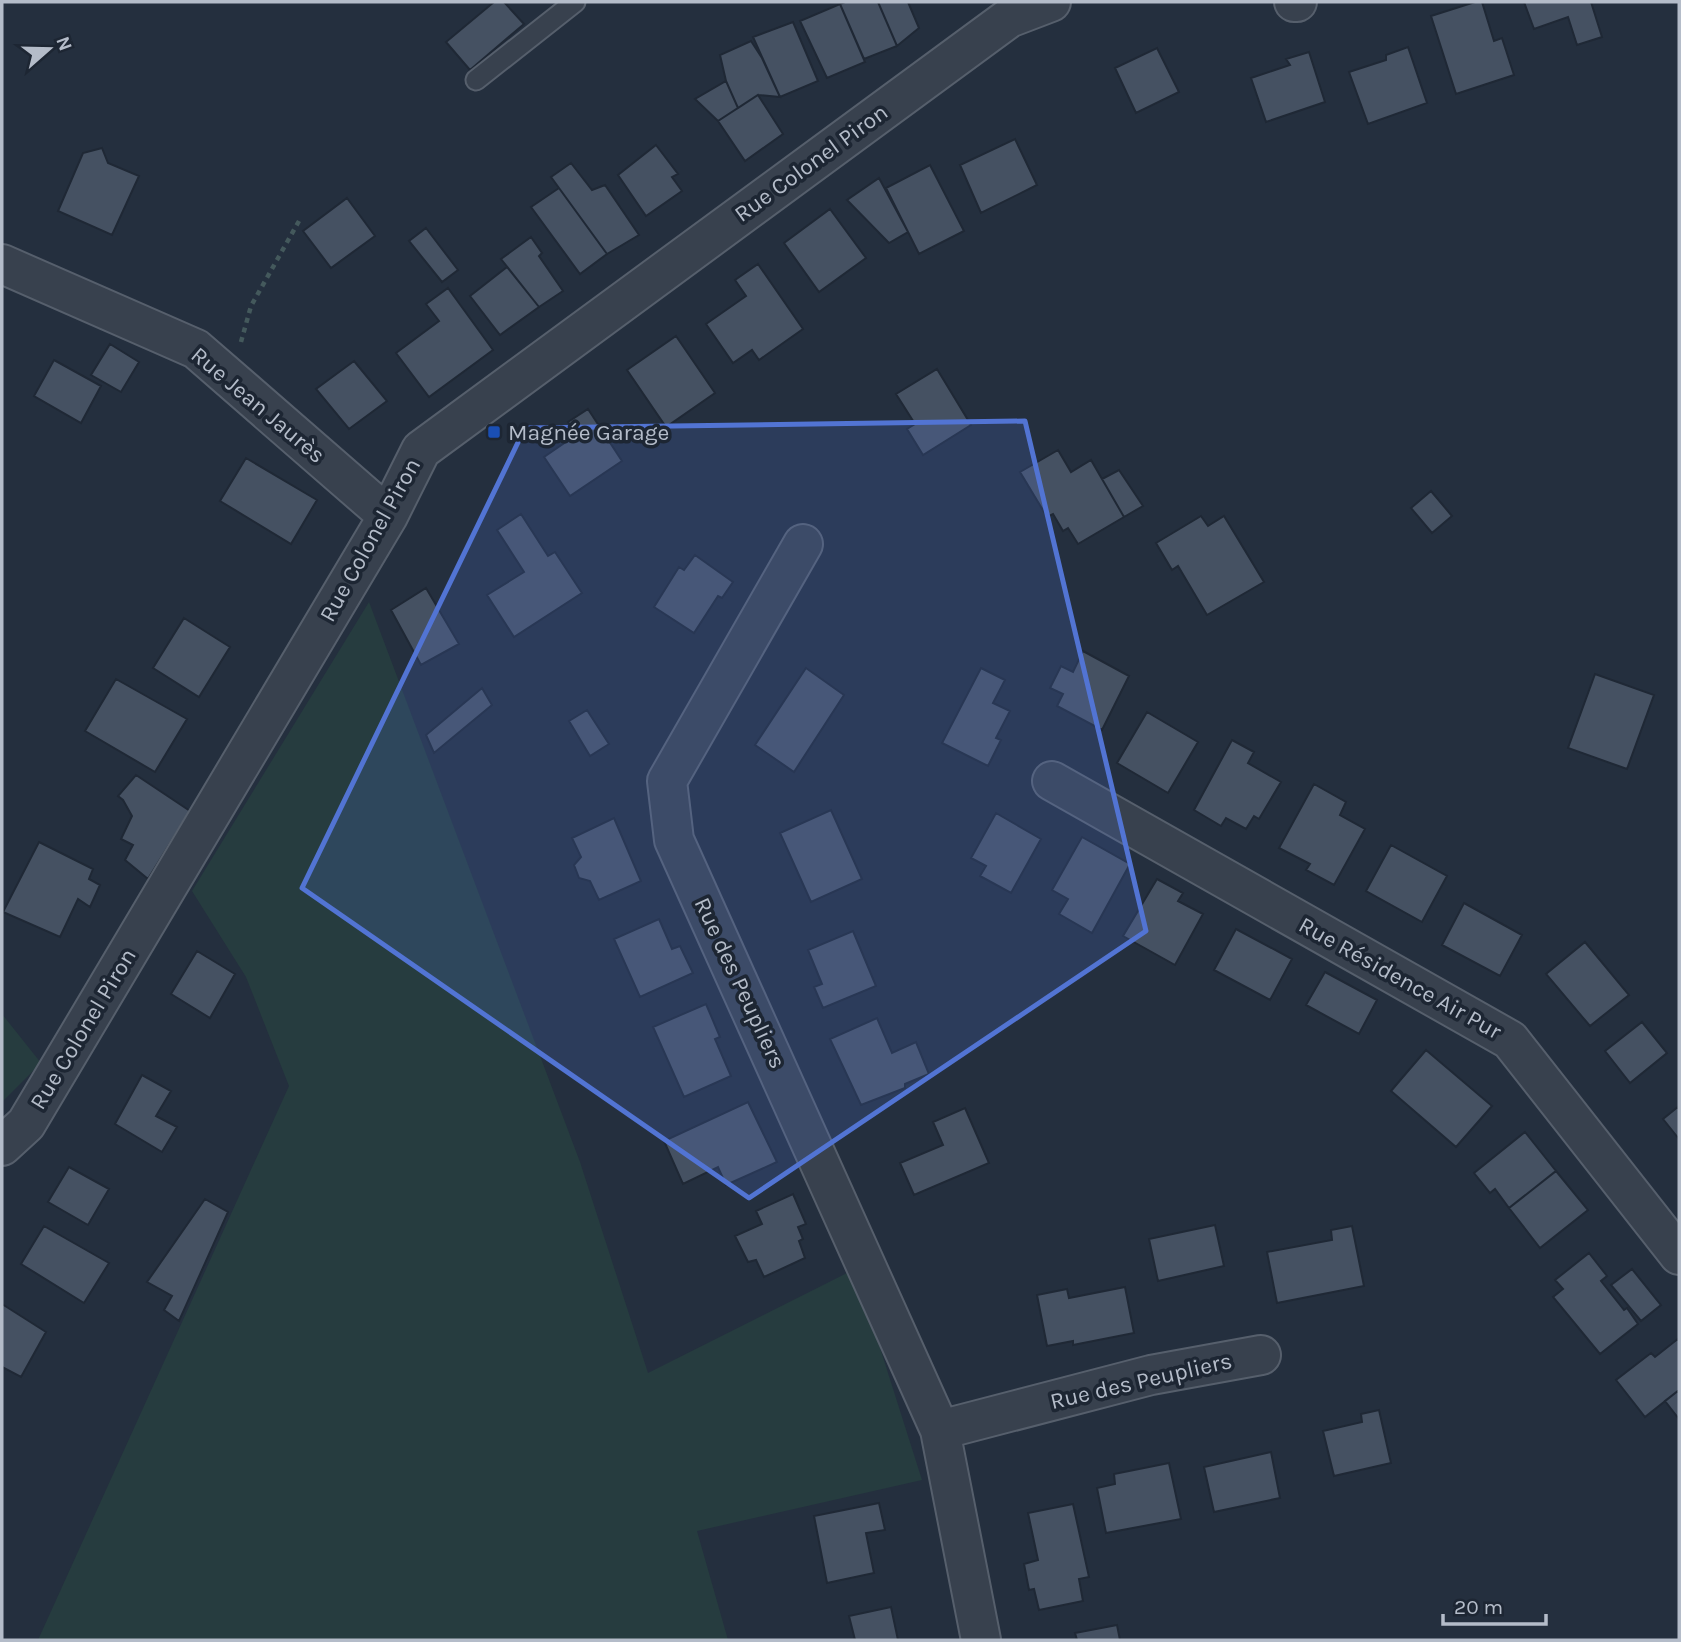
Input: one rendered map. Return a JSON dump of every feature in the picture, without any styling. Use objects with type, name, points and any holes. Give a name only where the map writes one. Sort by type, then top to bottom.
[{"type":"street","name":"Rue Colonel Piron","points":[[2,1146],[26,1124],[388,516],[421,450],[1009,18],[1051,2]]},
{"type":"street","name":"Rue Jean Jaurès","points":[[2,264],[196,349],[388,516]]},
{"type":"street","name":"Rue des Peupliers","points":[[803,544],[667,781],[674,840],[940,1430],[981,1640]]},
{"type":"street","name":"Rue Résidence Air Pur","points":[[1052,781],[1510,1040],[1679,1255]]},
{"type":"street","name":"Rue des Peupliers","points":[[940,1430],[1151,1375],[1261,1355]]},
{"type":"lane","points":[[476,80],[575,2]]},
{"type":"path","points":[[232,380],[251,306],[299,221]]},
{"type":"highlighted area","points":[[1025,421],[1146,931],[749,1198],[302,888],[525,428]]},
{"type":"green space","points":[[369,602],[580,1162],[648,1373],[855,1269],[922,1480],[697,1531],[728,1640],[38,1640],[289,1086],[246,977],[192,891]]},
{"type":"green space","points":[[2,1014],[41,1063],[2,1102]]},
{"type":"building","points":[[494,2],[504,2],[524,24],[470,70],[446,42]]},
{"type":"building","points":[[878,2],[897,46],[864,59],[840,4]]},
{"type":"building","points":[[878,2],[908,2],[919,28],[897,46]]},
{"type":"building","points":[[1482,2],[1494,41],[1502,38],[1514,75],[1456,94],[1431,16]]},
{"type":"building","points":[[1524,2],[1591,2],[1602,37],[1577,45],[1568,17],[1534,29]]},
{"type":"building","points":[[840,4],[865,62],[827,78],[800,21]]},
{"type":"building","points":[[793,22],[818,81],[780,97],[753,37]]},
{"type":"building","points":[[751,41],[780,97],[758,95],[738,108],[726,81],[720,55]]},
{"type":"building","points":[[1408,47],[1427,103],[1368,124],[1349,72],[1386,60],[1386,55]]},
{"type":"building","points":[[1157,48],[1179,92],[1136,113],[1115,68]]},
{"type":"building","points":[[1309,52],[1325,102],[1266,122],[1251,78],[1290,65],[1286,59]]},
{"type":"building","points":[[726,81],[738,108],[718,121],[695,99]]},
{"type":"building","points":[[758,95],[783,134],[745,161],[718,121]]},
{"type":"building","points":[[1015,139],[1037,185],[981,213],[960,165]]},
{"type":"building","points":[[656,145],[678,174],[672,177],[682,191],[646,216],[618,175]]},
{"type":"building","points":[[102,148],[108,163],[139,176],[112,235],[58,211],[83,153]]},
{"type":"building","points":[[571,163],[592,190],[605,185],[639,235],[607,254],[551,177]]},
{"type":"building","points":[[930,165],[964,231],[919,254],[886,188]]},
{"type":"building","points":[[879,178],[908,232],[889,243],[847,200]]},
{"type":"building","points":[[559,188],[607,254],[580,274],[531,207]]},
{"type":"building","points":[[347,198],[375,236],[331,268],[303,231]]},
{"type":"building","points":[[830,209],[866,258],[819,292],[784,243]]},
{"type":"building","points":[[426,228],[458,270],[442,282],[409,241]]},
{"type":"building","points":[[531,237],[542,253],[539,256],[563,291],[539,307],[501,259]]},
{"type":"building","points":[[758,264],[803,329],[759,360],[752,350],[733,363],[706,324],[746,296],[735,280]]},
{"type":"building","points":[[507,267],[539,307],[500,335],[470,296]]},
{"type":"building","points":[[448,288],[493,350],[429,397],[396,353],[439,321],[426,304]]},
{"type":"building","points":[[676,336],[715,393],[666,427],[627,370]]},
{"type":"building","points":[[110,344],[139,362],[121,392],[91,375]]},
{"type":"building","points":[[54,360],[101,386],[81,423],[34,396]]},
{"type":"building","points":[[354,361],[387,401],[349,429],[316,389]]},
{"type":"building","points":[[937,369],[971,425],[923,455],[907,429],[915,424],[896,394]]},
{"type":"building","points":[[588,409],[622,461],[570,496],[544,457],[576,435],[568,422]]},
{"type":"building","points":[[1058,450],[1071,472],[1091,460],[1124,517],[1078,544],[1068,528],[1063,531],[1053,514],[1047,517],[1020,472]]},
{"type":"building","points":[[246,458],[317,500],[291,544],[220,501]]},
{"type":"building","points":[[1119,470],[1143,506],[1124,517],[1102,479]]},
{"type":"building","points":[[1431,491],[1452,516],[1432,533],[1411,508]]},
{"type":"building","points":[[521,514],[548,556],[555,552],[582,593],[514,637],[487,595],[524,572],[497,530]]},
{"type":"building","points":[[1201,516],[1208,526],[1224,516],[1264,582],[1207,615],[1178,566],[1172,570],[1156,543]]},
{"type":"building","points":[[695,555],[733,582],[722,598],[718,596],[694,633],[654,607],[679,567],[684,570]]},
{"type":"building","points":[[426,588],[459,644],[421,665],[391,610]]},
{"type":"building","points":[[184,618],[230,647],[199,697],[153,668]]},
{"type":"building","points":[[1083,651],[1129,676],[1102,730],[1057,706],[1063,694],[1050,688],[1061,666],[1073,672]]},
{"type":"building","points":[[806,668],[844,695],[794,772],[755,745]]},
{"type":"building","points":[[981,668],[1005,680],[993,703],[1010,711],[996,738],[1001,740],[988,766],[942,743]]},
{"type":"building","points":[[1595,674],[1654,695],[1627,769],[1568,748]]},
{"type":"building","points":[[116,679],[187,719],[155,772],[85,731]]},
{"type":"building","points":[[482,688],[492,705],[434,753],[426,735]]},
{"type":"building","points":[[587,710],[609,744],[590,756],[569,721]]},
{"type":"building","points":[[1147,712],[1198,742],[1168,793],[1117,763]]},
{"type":"building","points":[[1232,740],[1254,752],[1248,763],[1281,782],[1259,819],[1254,816],[1246,829],[1226,818],[1221,826],[1194,810]]},
{"type":"building","points":[[136,775],[190,811],[148,879],[125,860],[133,845],[121,839],[132,816],[118,796]]},
{"type":"building","points":[[1314,784],[1346,802],[1340,815],[1365,829],[1334,885],[1306,870],[1310,864],[1279,848]]},
{"type":"building","points":[[831,810],[862,879],[811,902],[780,833]]},
{"type":"building","points":[[996,813],[1041,839],[1011,893],[980,876],[986,866],[971,858]]},
{"type":"building","points":[[614,818],[641,881],[599,900],[590,881],[579,878],[574,865],[581,857],[572,838]]},
{"type":"building","points":[[1082,837],[1130,864],[1092,933],[1059,914],[1068,899],[1052,890]]},
{"type":"building","points":[[39,842],[93,869],[89,879],[100,885],[90,907],[78,899],[60,937],[3,912]]},
{"type":"building","points":[[1391,845],[1447,876],[1422,922],[1366,891]]},
{"type":"building","points":[[1157,879],[1183,893],[1178,901],[1203,914],[1175,965],[1123,936]]},
{"type":"building","points":[[1464,903],[1522,935],[1500,976],[1442,945]]},
{"type":"building","points":[[659,919],[672,949],[680,946],[693,973],[640,997],[614,939]]},
{"type":"building","points":[[1236,929],[1292,959],[1270,1000],[1214,970]]},
{"type":"building","points":[[853,931],[876,986],[823,1008],[814,987],[822,984],[808,950]]},
{"type":"building","points":[[1585,942],[1629,995],[1590,1026],[1546,974]]},
{"type":"building","points":[[197,951],[235,974],[210,1018],[171,994]]},
{"type":"building","points":[[1325,972],[1377,1000],[1359,1034],[1306,1005]]},
{"type":"building","points":[[706,1004],[720,1037],[715,1039],[731,1076],[684,1097],[653,1027]]},
{"type":"building","points":[[877,1018],[892,1053],[916,1042],[929,1074],[905,1084],[905,1088],[861,1105],[830,1039]]},
{"type":"building","points":[[1642,1022],[1667,1053],[1630,1083],[1605,1051]]},
{"type":"building","points":[[1426,1050],[1492,1106],[1456,1147],[1391,1091]]},
{"type":"building","points":[[142,1075],[171,1091],[156,1116],[177,1127],[162,1152],[115,1124]]},
{"type":"building","points":[[748,1102],[777,1162],[726,1185],[718,1167],[683,1184],[664,1141]]},
{"type":"building","points":[[1679,1106],[1679,1139],[1663,1119]]},
{"type":"building","points":[[965,1108],[989,1163],[914,1195],[900,1163],[943,1145],[933,1122]]},
{"type":"building","points":[[1525,1132],[1556,1171],[1509,1208],[1495,1189],[1490,1193],[1474,1173]]},
{"type":"building","points":[[69,1167],[109,1189],[88,1225],[48,1202]]},
{"type":"building","points":[[1556,1171],[1588,1210],[1540,1248],[1509,1208]]},
{"type":"building","points":[[793,1194],[806,1224],[798,1227],[803,1239],[799,1241],[805,1258],[764,1277],[756,1260],[748,1262],[735,1236],[762,1224],[756,1211]]},
{"type":"building","points":[[205,1199],[228,1212],[179,1321],[164,1310],[172,1296],[147,1282]]},
{"type":"building","points":[[1215,1225],[1224,1266],[1158,1281],[1149,1239]]},
{"type":"building","points":[[44,1226],[109,1263],[84,1303],[21,1264]]},
{"type":"building","points":[[1352,1226],[1364,1286],[1277,1303],[1267,1252],[1332,1240],[1331,1230]]},
{"type":"building","points":[[1589,1253],[1607,1276],[1601,1281],[1638,1324],[1600,1354],[1553,1297],[1563,1289],[1555,1280]]},
{"type":"building","points":[[1632,1269],[1661,1305],[1641,1321],[1611,1285]]},
{"type":"building","points":[[1125,1287],[1134,1333],[1073,1345],[1073,1341],[1047,1346],[1037,1295],[1067,1289],[1069,1298]]},
{"type":"building","points":[[2,1304],[46,1332],[21,1377],[2,1367]]},
{"type":"building","points":[[1679,1338],[1679,1390],[1645,1417],[1616,1380],[1651,1353],[1655,1357]]},
{"type":"building","points":[[1679,1390],[1679,1419],[1665,1401]]},
{"type":"building","points":[[1379,1410],[1391,1463],[1334,1476],[1323,1431],[1362,1422],[1361,1414]]},
{"type":"building","points":[[1271,1452],[1280,1498],[1214,1512],[1204,1467]]},
{"type":"building","points":[[1169,1463],[1181,1519],[1106,1533],[1097,1488],[1115,1484],[1114,1474]]},
{"type":"building","points":[[879,1503],[885,1530],[866,1533],[874,1573],[827,1583],[814,1516]]},
{"type":"building","points":[[1073,1504],[1089,1577],[1079,1579],[1083,1601],[1039,1610],[1034,1589],[1029,1590],[1024,1564],[1038,1560],[1028,1513]]},
{"type":"building","points":[[891,1607],[898,1640],[855,1640],[849,1616]]},
{"type":"building","points":[[1117,1625],[1120,1640],[1077,1640],[1075,1633]]},
{"type":"place","name":"Magnée Garage","points":[[494,432]]}]
